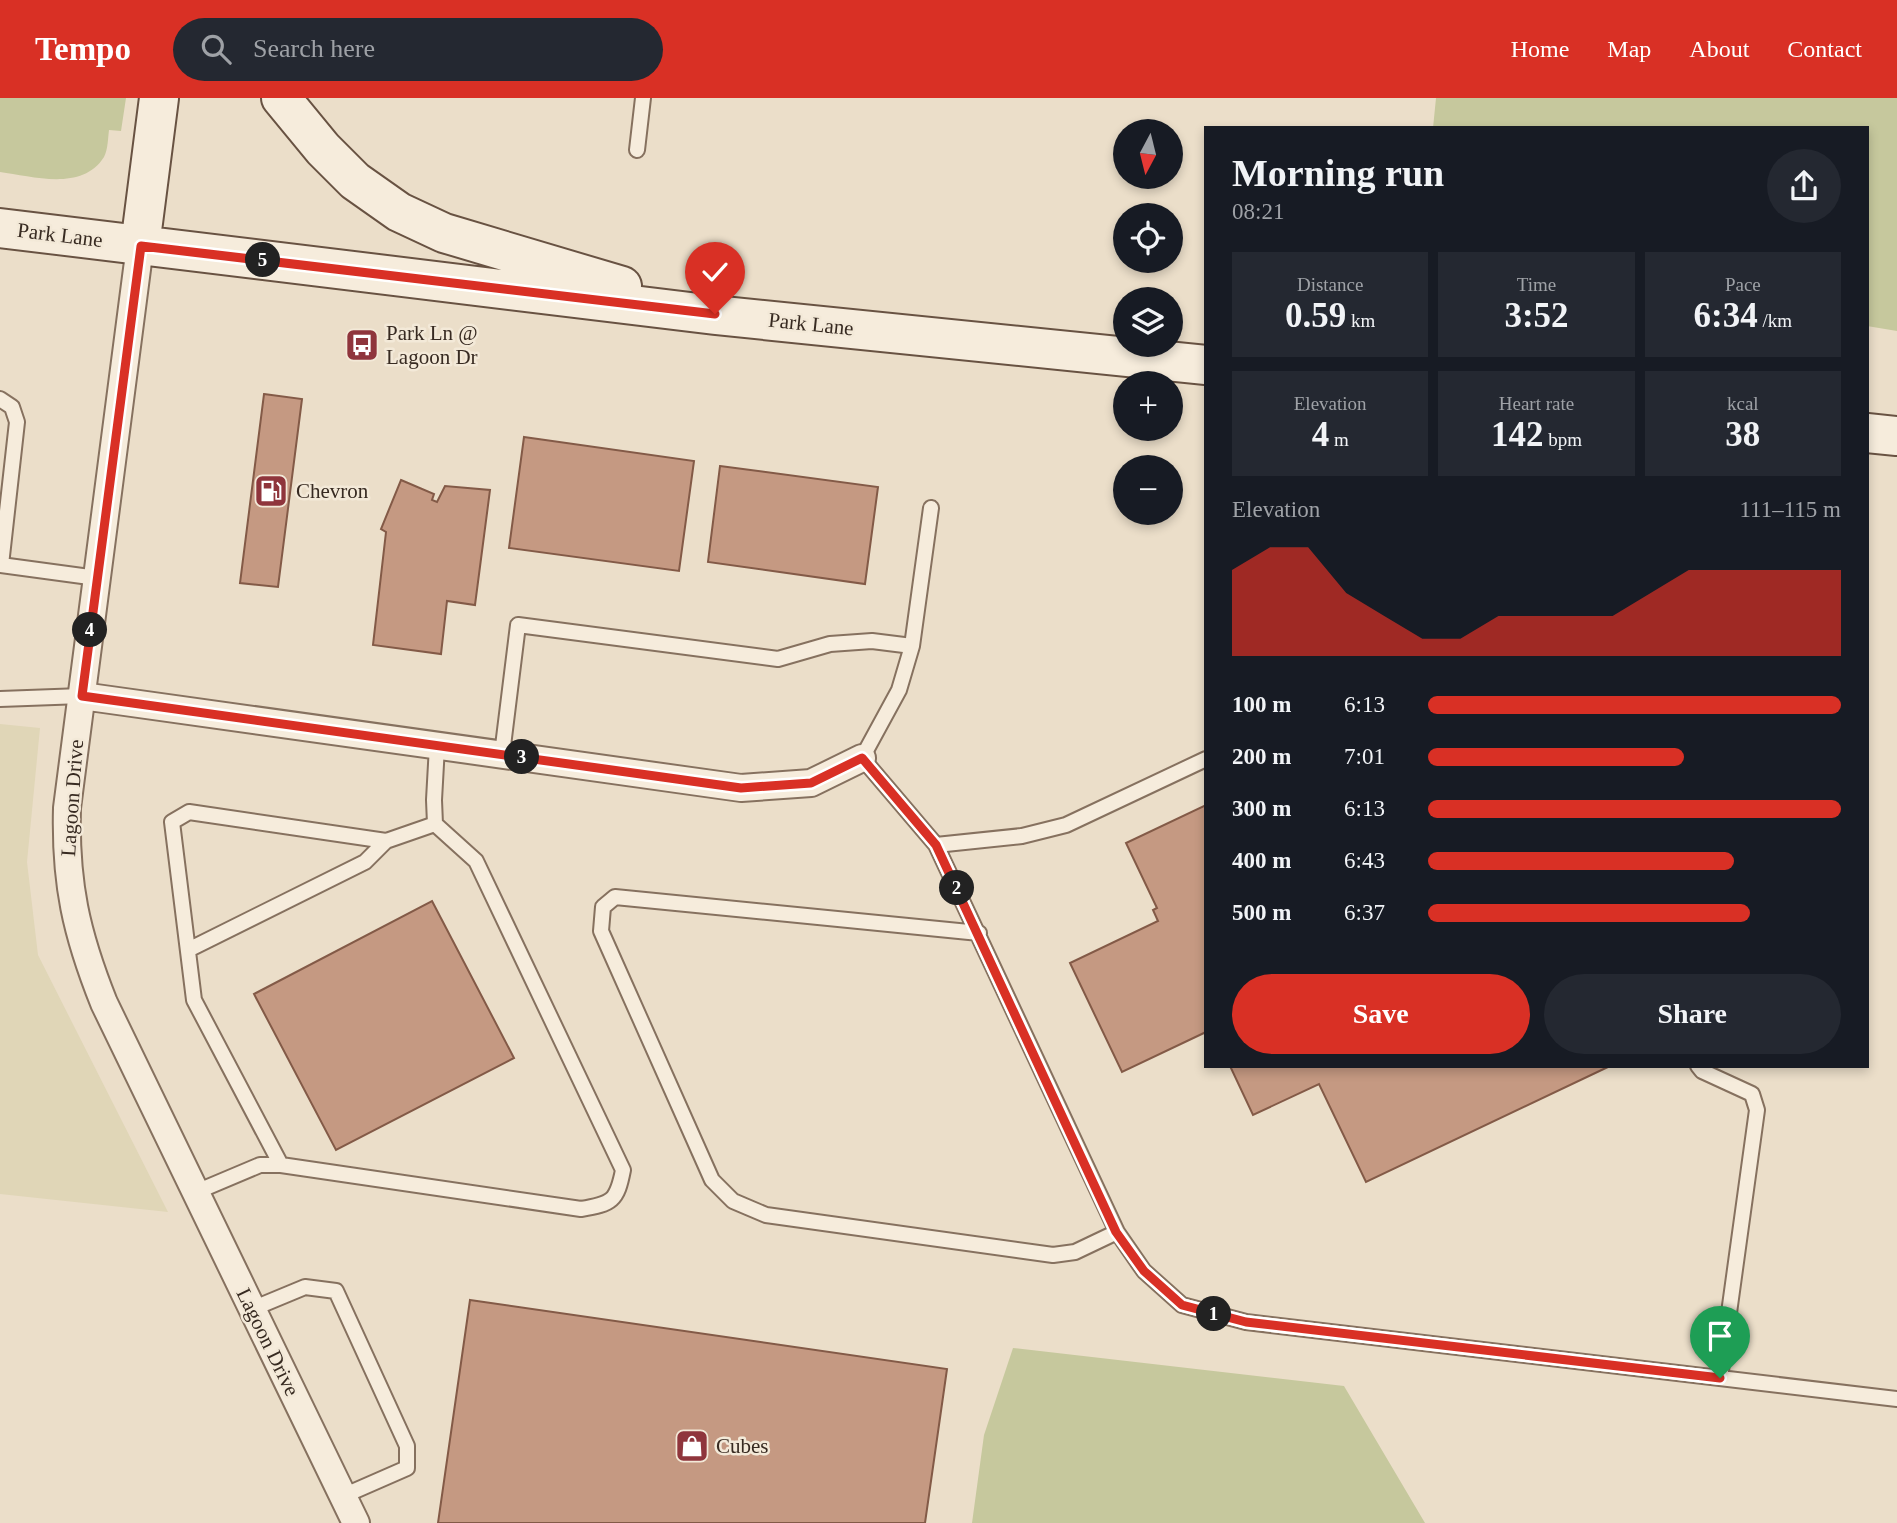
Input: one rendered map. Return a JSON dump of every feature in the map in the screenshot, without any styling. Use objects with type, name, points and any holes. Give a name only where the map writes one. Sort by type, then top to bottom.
[{"type":"main road","name":"Lagoon Drive","points":[[141,246],[159,98]]},
{"type":"main road","points":[[281,98],[323,149],[355,181],[399,212],[444,233],[715,314]]},
{"type":"main road","name":"Park Lane","points":[[0,228],[715,314],[1204,365]]},
{"type":"main road","points":[[1869,433],[1897,436]]},
{"type":"street","name":"Lagoon Drive","points":[[141,246],[67,808],[66,856],[73,908],[84,952],[104,1003],[356,1523]]},
{"type":"street","points":[[82,696],[741,788],[811,783],[862,758]]},
{"type":"lane","points":[[636,149],[643,98]]},
{"type":"lane","points":[[0,399],[12,407],[18,422],[1,570],[97,578]]},
{"type":"lane","points":[[931,508],[912,646],[899,690],[862,758],[936,845],[1116,1232],[1144,1271],[1182,1305],[1246,1322],[1897,1399]]},
{"type":"lane","points":[[502,754],[518,625],[778,659],[830,644],[872,641],[912,646]]},
{"type":"lane","points":[[0,699],[82,696]]},
{"type":"lane","points":[[196,1192],[260,1165],[282,1164],[581,1209],[606,1205],[618,1192],[623,1170],[476,861],[435,824],[437,746]]},
{"type":"lane","points":[[936,845],[1022,836],[1066,825],[1204,760]]},
{"type":"lane","points":[[282,1164],[194,1000],[172,822],[189,812],[386,841]]},
{"type":"lane","points":[[188,950],[365,862],[386,841],[435,824]]},
{"type":"lane","points":[[979,933],[615,897],[603,907],[601,930],[712,1180],[733,1200],[765,1215],[1053,1255],[1075,1252],[1116,1232]]},
{"type":"lane","points":[[1700,1068],[1752,1094],[1757,1110],[1720,1378]]},
{"type":"lane","points":[[252,1309],[305,1287],[336,1291],[407,1446],[407,1468],[343,1496]]},
{"type":"shaded area","points":[[0,724],[40,728],[27,862],[38,955],[168,1212],[0,1194]]},
{"type":"green space","points":[[0,98],[126,98],[121,131],[109,130],[104,157],[95,168],[83,175],[56,179],[0,172]]},
{"type":"green space","points":[[1436,98],[1897,98],[1897,331],[1869,326],[1869,126],[1433,126]]},
{"type":"green space","points":[[1013,1348],[1344,1386],[1425,1523],[972,1523],[984,1435]]},
{"type":"building","name":"Chevron","points":[[264,394],[302,399],[278,587],[240,583]]},
{"type":"building","points":[[524,437],[694,461],[679,571],[509,548]]},
{"type":"building","points":[[720,466],[878,487],[865,584],[708,562]]},
{"type":"building","points":[[401,480],[434,494],[432,500],[437,502],[445,486],[490,490],[475,605],[447,601],[441,654],[373,645],[386,532],[381,529]]},
{"type":"building","points":[[1204,806],[1204,1033],[1122,1072],[1070,963],[1158,921],[1153,910],[1157,908],[1126,843]]},
{"type":"building","points":[[432,901],[514,1058],[336,1150],[254,994]]},
{"type":"building","points":[[1231,1068],[1606,1068],[1366,1182],[1319,1084],[1253,1115]]},
{"type":"building","name":"Cubes","points":[[470,1300],[947,1369],[925,1523],[438,1523]]},
{"type":"place","name":"Park Ln @ Lagoon Dr","points":[[362,345]]},
{"type":"place","name":"Chevron","points":[[271,491]]},
{"type":"place","name":"Cubes","points":[[692,1446]]},
{"type":"route","points":[[715,314],[141,246],[82,696],[741,788],[811,783],[862,758],[936,845],[1116,1232],[1144,1271],[1182,1305],[1246,1322],[1720,1378]]}]
